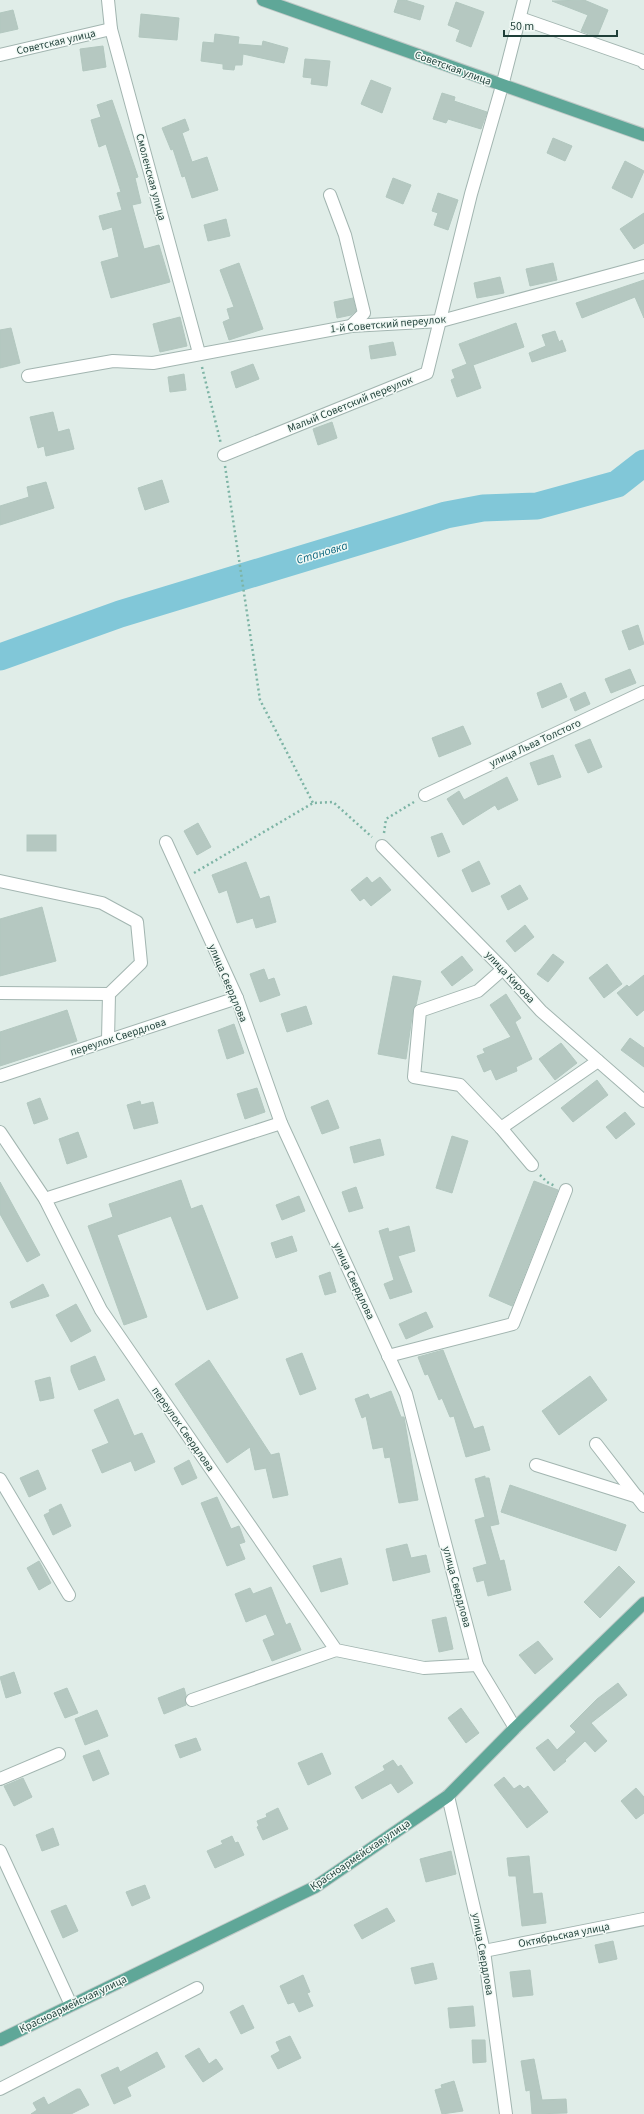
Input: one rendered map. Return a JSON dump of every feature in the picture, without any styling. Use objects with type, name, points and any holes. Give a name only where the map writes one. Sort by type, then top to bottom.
[{"type":"main road","name":"Советская улица","points":[[263,0],[502,86],[644,135]]},
{"type":"main road","name":"Красноармейская улица","points":[[0,2040],[315,1887],[448,1796],[515,1728],[644,1603]]},
{"type":"street","name":"Смоленская улица","points":[[108,0],[111,29],[199,353]]},
{"type":"street","points":[[441,322],[471,194],[502,86],[524,0]]},
{"type":"street","points":[[520,18],[643,61],[644,63]]},
{"type":"street","name":"Советская улица","points":[[0,55],[111,29]]},
{"type":"street","points":[[330,195],[345,235],[363,306],[364,313],[352,326]]},
{"type":"street","name":"1-й Советский переулок","points":[[28,376],[113,361],[153,363],[199,353],[352,326],[441,322],[644,266]]},
{"type":"street","name":"Малый Советский переулок","points":[[224,454],[427,373],[441,322]]},
{"type":"street","name":"улица Льва Толстого","points":[[426,795],[644,692]]},
{"type":"street","name":"улица Свердлова","points":[[166,842],[237,998],[281,1123],[406,1394],[478,1665],[515,1728]]},
{"type":"street","name":"улица Кирова","points":[[382,846],[503,969],[541,1012],[644,1101]]},
{"type":"street","points":[[0,881],[102,903],[137,922],[141,963],[109,994],[0,993]]},
{"type":"street","points":[[503,969],[478,991],[420,1011],[414,1077],[460,1085],[501,1128],[532,1165]]},
{"type":"street","points":[[108,1040],[109,994]]},
{"type":"street","name":"переулок Свердлова","points":[[0,1076],[237,998]]},
{"type":"street","points":[[501,1128],[598,1061]]},
{"type":"street","points":[[44,1200],[281,1123]]},
{"type":"street","name":"переулок Свердлова","points":[[0,1132],[44,1200],[101,1310],[336,1650]]},
{"type":"street","points":[[388,1356],[513,1324],[566,1190]]},
{"type":"street","points":[[596,1444],[641,1501]]},
{"type":"street","points":[[536,1465],[641,1501]]},
{"type":"street","points":[[0,1479],[69,1595]]},
{"type":"street","points":[[192,1700],[336,1650],[424,1668],[478,1665]]},
{"type":"street","points":[[0,1779],[59,1754]]},
{"type":"street","name":"улица Свердлова","points":[[448,1796],[484,1951],[506,2114]]},
{"type":"street","points":[[0,1851],[71,2005]]},
{"type":"street","name":"Октябрьская улица","points":[[484,1951],[644,1919]]},
{"type":"street","points":[[0,2089],[197,1988]]},
{"type":"path","points":[[199,353],[224,454],[260,700],[313,803]]},
{"type":"path","points":[[382,846],[386,820],[426,795]]},
{"type":"path","points":[[183,879],[313,803],[333,802],[382,846]]},
{"type":"path","points":[[532,1165],[547,1182],[566,1190]]},
{"type":"building","points":[[398,0],[405,0],[424,6],[420,20],[394,12]]},
{"type":"building","points":[[584,0],[608,10],[597,37],[581,31],[588,15],[552,1]]},
{"type":"building","points":[[456,2],[484,12],[471,47],[456,41],[460,30],[448,25]]},
{"type":"building","points":[[13,10],[18,29],[0,33],[0,13]]},
{"type":"building","points":[[141,14],[179,18],[177,40],[139,37]]},
{"type":"building","points":[[215,34],[239,37],[238,44],[262,46],[263,41],[288,48],[284,63],[243,54],[242,65],[235,65],[234,70],[223,69],[223,64],[201,61],[203,42],[214,43]]},
{"type":"building","points":[[103,46],[106,67],[83,71],[80,49]]},
{"type":"building","points":[[305,59],[330,61],[327,86],[311,84],[312,78],[303,77]]},
{"type":"building","points":[[371,80],[391,88],[382,113],[361,104]]},
{"type":"building","points":[[442,93],[455,97],[454,101],[487,112],[481,129],[448,119],[446,123],[433,119]]},
{"type":"building","points":[[112,100],[138,177],[135,178],[141,203],[132,205],[144,249],[159,245],[170,282],[111,298],[101,262],[119,257],[112,227],[103,230],[99,216],[122,210],[117,193],[121,192],[106,144],[99,147],[91,120],[101,117],[97,105]]},
{"type":"building","points":[[185,119],[189,130],[182,133],[192,162],[207,157],[218,190],[192,198],[185,176],[182,177],[173,149],[171,150],[162,128]]},
{"type":"building","points":[[553,138],[572,146],[565,161],[547,153]]},
{"type":"building","points":[[625,161],[644,171],[632,198],[612,188]]},
{"type":"building","points":[[393,178],[411,185],[403,204],[386,197]]},
{"type":"building","points":[[438,193],[458,200],[448,230],[434,225],[438,213],[432,211]]},
{"type":"building","points":[[644,213],[644,243],[634,249],[620,229]]},
{"type":"building","points":[[226,219],[230,236],[208,241],[204,225]]},
{"type":"building","points":[[239,263],[263,329],[229,340],[223,322],[230,319],[227,309],[234,307],[220,270]]},
{"type":"building","points":[[553,263],[557,280],[530,286],[526,269]]},
{"type":"building","points":[[500,277],[504,293],[477,298],[474,283]]},
{"type":"building","points":[[644,280],[644,318],[635,297],[582,318],[576,303]]},
{"type":"building","points":[[353,298],[356,311],[351,315],[337,318],[334,302]]},
{"type":"building","points":[[180,317],[187,346],[160,352],[153,324]]},
{"type":"building","points":[[516,323],[524,347],[473,365],[481,388],[457,397],[451,380],[455,378],[452,370],[467,364],[459,344]]},
{"type":"building","points":[[11,328],[20,363],[0,368],[0,330]]},
{"type":"building","points":[[555,331],[559,342],[562,340],[566,351],[532,362],[529,353],[546,346],[542,335]]},
{"type":"building","points":[[393,342],[396,355],[371,359],[369,346]]},
{"type":"building","points":[[253,364],[259,379],[236,388],[231,372]]},
{"type":"building","points":[[184,374],[186,390],[170,392],[168,377]]},
{"type":"building","points":[[53,412],[58,432],[69,429],[74,449],[46,456],[44,446],[38,448],[30,417]]},
{"type":"building","points":[[332,422],[337,438],[318,445],[313,429]]},
{"type":"building","points":[[162,480],[169,502],[145,510],[138,488]]},
{"type":"building","points":[[46,482],[54,508],[0,525],[0,506],[29,497],[27,487]]},
{"type":"building","points":[[638,625],[644,644],[629,650],[622,631]]},
{"type":"building","points":[[630,669],[636,683],[611,693],[605,679]]},
{"type":"building","points":[[561,683],[567,697],[542,708],[537,693]]},
{"type":"building","points":[[585,692],[590,704],[575,711],[570,699]]},
{"type":"building","points":[[463,726],[471,744],[439,757],[432,738]]},
{"type":"building","points":[[590,739],[602,767],[588,773],[575,745]]},
{"type":"building","points":[[553,755],[561,777],[538,785],[530,763]]},
{"type":"building","points":[[507,777],[518,800],[498,810],[495,805],[463,825],[447,799],[459,791],[464,800]]},
{"type":"building","points":[[198,823],[211,847],[197,855],[184,831]]},
{"type":"building","points":[[442,833],[450,852],[438,857],[431,837]]},
{"type":"building","points":[[27,835],[56,835],[56,851],[27,851]]},
{"type":"building","points":[[479,861],[490,884],[472,892],[462,870]]},
{"type":"building","points":[[246,862],[260,899],[269,896],[276,922],[256,928],[253,918],[237,923],[227,890],[219,893],[212,875]]},
{"type":"building","points":[[367,877],[372,883],[380,877],[391,890],[371,906],[364,898],[360,901],[351,890]]},
{"type":"building","points":[[520,885],[528,899],[508,910],[501,896]]},
{"type":"building","points":[[42,907],[56,961],[0,976],[0,919]]},
{"type":"building","points":[[525,925],[534,937],[515,952],[506,941]]},
{"type":"building","points":[[553,954],[564,962],[548,982],[537,974]]},
{"type":"building","points":[[462,956],[473,970],[452,986],[441,972]]},
{"type":"building","points":[[607,964],[622,984],[604,998],[589,978]]},
{"type":"building","points":[[264,969],[268,980],[274,978],[280,995],[260,1002],[250,974]]},
{"type":"building","points":[[644,975],[644,1010],[637,1016],[617,993],[627,985],[629,987]]},
{"type":"building","points":[[393,976],[421,981],[416,1005],[413,1010],[406,1059],[378,1054]]},
{"type":"building","points":[[506,994],[521,1018],[515,1022],[532,1059],[516,1067],[517,1071],[496,1080],[491,1069],[484,1072],[477,1056],[485,1053],[483,1049],[511,1037],[490,1005]]},
{"type":"building","points":[[306,1006],[312,1024],[287,1032],[281,1014]]},
{"type":"building","points":[[67,1010],[77,1041],[0,1066],[0,1032]]},
{"type":"building","points":[[234,1024],[244,1053],[227,1059],[218,1030]]},
{"type":"building","points":[[630,1038],[644,1048],[644,1067],[621,1050]]},
{"type":"building","points":[[561,1043],[577,1063],[555,1080],[539,1059]]},
{"type":"building","points":[[597,1080],[608,1095],[573,1122],[561,1108]]},
{"type":"building","points":[[257,1088],[265,1112],[245,1119],[237,1094]]},
{"type":"building","points":[[40,1098],[48,1119],[34,1124],[27,1103]]},
{"type":"building","points":[[328,1100],[339,1128],[322,1134],[311,1107]]},
{"type":"building","points":[[140,1101],[141,1105],[153,1102],[158,1123],[134,1129],[127,1105]]},
{"type":"building","points":[[625,1112],[635,1124],[616,1139],[606,1127]]},
{"type":"building","points":[[78,1132],[87,1157],[67,1164],[59,1139]]},
{"type":"building","points":[[452,1136],[468,1141],[452,1193],[436,1188]]},
{"type":"building","points":[[380,1139],[384,1155],[354,1163],[350,1147]]},
{"type":"building","points":[[181,1180],[191,1209],[202,1205],[238,1298],[207,1310],[171,1216],[117,1235],[147,1317],[124,1325],[88,1226],[113,1217],[109,1204]]},
{"type":"building","points":[[534,1181],[558,1190],[512,1306],[489,1296]]},
{"type":"building","points":[[0,1182],[40,1255],[27,1262],[0,1214]]},
{"type":"building","points":[[356,1187],[363,1208],[349,1212],[342,1192]]},
{"type":"building","points":[[299,1196],[305,1211],[282,1220],[276,1205]]},
{"type":"building","points":[[409,1226],[415,1251],[398,1256],[412,1292],[390,1299],[384,1284],[394,1280],[379,1231],[388,1228],[389,1232]]},
{"type":"building","points":[[292,1236],[297,1251],[276,1258],[271,1243]]},
{"type":"building","points":[[330,1272],[336,1292],[325,1295],[319,1276]]},
{"type":"building","points":[[43,1284],[49,1296],[12,1308],[10,1302]]},
{"type":"building","points":[[76,1304],[91,1331],[71,1342],[56,1315]]},
{"type":"building","points":[[426,1312],[433,1327],[406,1339],[399,1324]]},
{"type":"building","points":[[443,1350],[474,1429],[483,1426],[490,1450],[466,1457],[454,1416],[450,1417],[442,1398],[439,1400],[428,1374],[425,1375],[418,1357]]},
{"type":"building","points":[[302,1353],[316,1389],[300,1395],[286,1359]]},
{"type":"building","points":[[95,1356],[105,1380],[79,1390],[71,1371],[71,1366]]},
{"type":"building","points":[[209,1360],[271,1455],[279,1453],[288,1495],[273,1498],[266,1468],[255,1470],[250,1447],[227,1463],[175,1384]]},
{"type":"building","points":[[590,1376],[607,1400],[559,1435],[542,1411]]},
{"type":"building","points":[[50,1377],[54,1398],[40,1401],[35,1381]]},
{"type":"building","points":[[391,1391],[401,1417],[404,1417],[418,1500],[399,1503],[390,1457],[385,1458],[383,1447],[373,1449],[366,1416],[362,1418],[355,1399],[368,1394],[370,1399]]},
{"type":"building","points":[[118,1399],[134,1436],[142,1433],[155,1462],[135,1471],[131,1461],[102,1473],[92,1450],[109,1443],[94,1410]]},
{"type":"building","points":[[189,1460],[197,1478],[182,1485],[174,1468]]},
{"type":"building","points":[[38,1470],[46,1489],[29,1497],[20,1478]]},
{"type":"building","points":[[485,1476],[485,1478],[489,1478],[499,1524],[490,1526],[500,1561],[504,1560],[511,1590],[488,1596],[484,1580],[477,1582],[473,1568],[487,1564],[475,1520],[485,1517],[475,1479]]},
{"type":"building","points":[[510,1485],[626,1525],[616,1551],[501,1512]]},
{"type":"building","points":[[217,1497],[231,1529],[239,1526],[245,1542],[239,1544],[245,1559],[227,1566],[201,1503]]},
{"type":"building","points":[[61,1504],[71,1526],[53,1535],[44,1515],[50,1512],[49,1510]]},
{"type":"building","points":[[407,1544],[411,1558],[426,1555],[430,1572],[393,1581],[386,1549]]},
{"type":"building","points":[[341,1558],[348,1584],[321,1592],[313,1566]]},
{"type":"building","points":[[39,1561],[51,1583],[39,1590],[27,1568]]},
{"type":"building","points":[[619,1566],[635,1582],[600,1618],[584,1602]]},
{"type":"building","points":[[271,1587],[286,1625],[290,1623],[301,1650],[272,1661],[263,1640],[275,1635],[266,1614],[246,1622],[235,1594],[250,1588],[253,1594]]},
{"type":"building","points":[[446,1617],[453,1649],[439,1652],[432,1620]]},
{"type":"building","points":[[538,1641],[553,1659],[535,1674],[519,1655]]},
{"type":"building","points":[[14,1672],[21,1693],[6,1698],[0,1677]]},
{"type":"building","points":[[618,1683],[627,1695],[591,1723],[607,1741],[595,1752],[585,1741],[554,1771],[536,1748],[548,1739],[557,1750],[576,1732],[570,1726],[597,1699]]},
{"type":"building","points":[[67,1688],[78,1713],[65,1718],[54,1693]]},
{"type":"building","points":[[184,1688],[186,1705],[164,1714],[158,1698]]},
{"type":"building","points":[[461,1708],[479,1733],[466,1743],[448,1718]]},
{"type":"building","points":[[97,1710],[108,1736],[85,1745],[75,1719]]},
{"type":"building","points":[[196,1738],[201,1750],[180,1758],[175,1745]]},
{"type":"building","points":[[99,1750],[109,1774],[93,1781],[83,1756]]},
{"type":"building","points":[[322,1753],[331,1774],[308,1785],[298,1763]]},
{"type":"building","points":[[393,1760],[398,1767],[401,1765],[413,1783],[398,1793],[391,1783],[362,1799],[355,1787],[385,1770],[383,1766]]},
{"type":"building","points":[[504,1777],[514,1789],[520,1785],[524,1789],[528,1786],[548,1812],[527,1828],[494,1785]]},
{"type":"building","points":[[23,1778],[32,1797],[14,1806],[4,1786]]},
{"type":"building","points":[[636,1788],[644,1797],[644,1813],[636,1819],[621,1801]]},
{"type":"building","points":[[278,1808],[288,1829],[263,1840],[257,1827],[259,1826],[257,1821],[267,1817],[266,1814]]},
{"type":"building","points":[[53,1828],[59,1845],[42,1851],[36,1835]]},
{"type":"building","points":[[232,1836],[235,1843],[238,1842],[244,1855],[215,1868],[207,1851],[223,1844],[221,1841]]},
{"type":"building","points":[[451,1851],[456,1874],[426,1882],[420,1859]]},
{"type":"building","points":[[529,1856],[533,1894],[542,1893],[546,1923],[522,1926],[516,1876],[509,1876],[507,1858]]},
{"type":"building","points":[[145,1885],[150,1898],[132,1906],[126,1892]]},
{"type":"building","points":[[66,1905],[78,1931],[63,1938],[51,1911]]},
{"type":"building","points":[[387,1908],[395,1921],[362,1939],[354,1925]]},
{"type":"building","points":[[613,1941],[617,1959],[599,1963],[595,1945]]},
{"type":"building","points":[[433,1963],[437,1979],[415,1984],[411,1968]]},
{"type":"building","points":[[530,1970],[533,1995],[513,1997],[510,1972]]},
{"type":"building","points":[[303,1975],[310,1992],[307,1993],[313,2006],[299,2012],[294,2002],[288,2004],[280,1986]]},
{"type":"building","points":[[243,2005],[254,2028],[241,2034],[230,2012]]},
{"type":"building","points":[[473,2006],[475,2026],[450,2028],[448,2008]]},
{"type":"building","points":[[290,2036],[301,2058],[278,2069],[271,2056],[280,2051],[276,2042]]},
{"type":"building","points":[[472,2040],[485,2040],[486,2062],[473,2063]]},
{"type":"building","points":[[199,2048],[209,2064],[216,2059],[223,2069],[203,2082],[185,2056]]},
{"type":"building","points":[[157,2052],[165,2067],[127,2087],[131,2096],[114,2104],[101,2075],[118,2067],[120,2072]]},
{"type":"building","points":[[534,2059],[542,2100],[566,2099],[567,2113],[532,2114],[530,2090],[526,2091],[521,2061]]},
{"type":"building","points":[[454,2081],[463,2111],[442,2114],[435,2090],[442,2088],[441,2085]]},
{"type":"building","points":[[77,2089],[80,2089],[89,2105],[71,2114],[31,2114],[37,2110],[33,2103],[44,2097],[48,2105]]},
{"type":"waterway","name":"Становка","points":[[0,657],[120,614],[446,515],[483,508],[537,506],[617,484],[644,463]]}]
